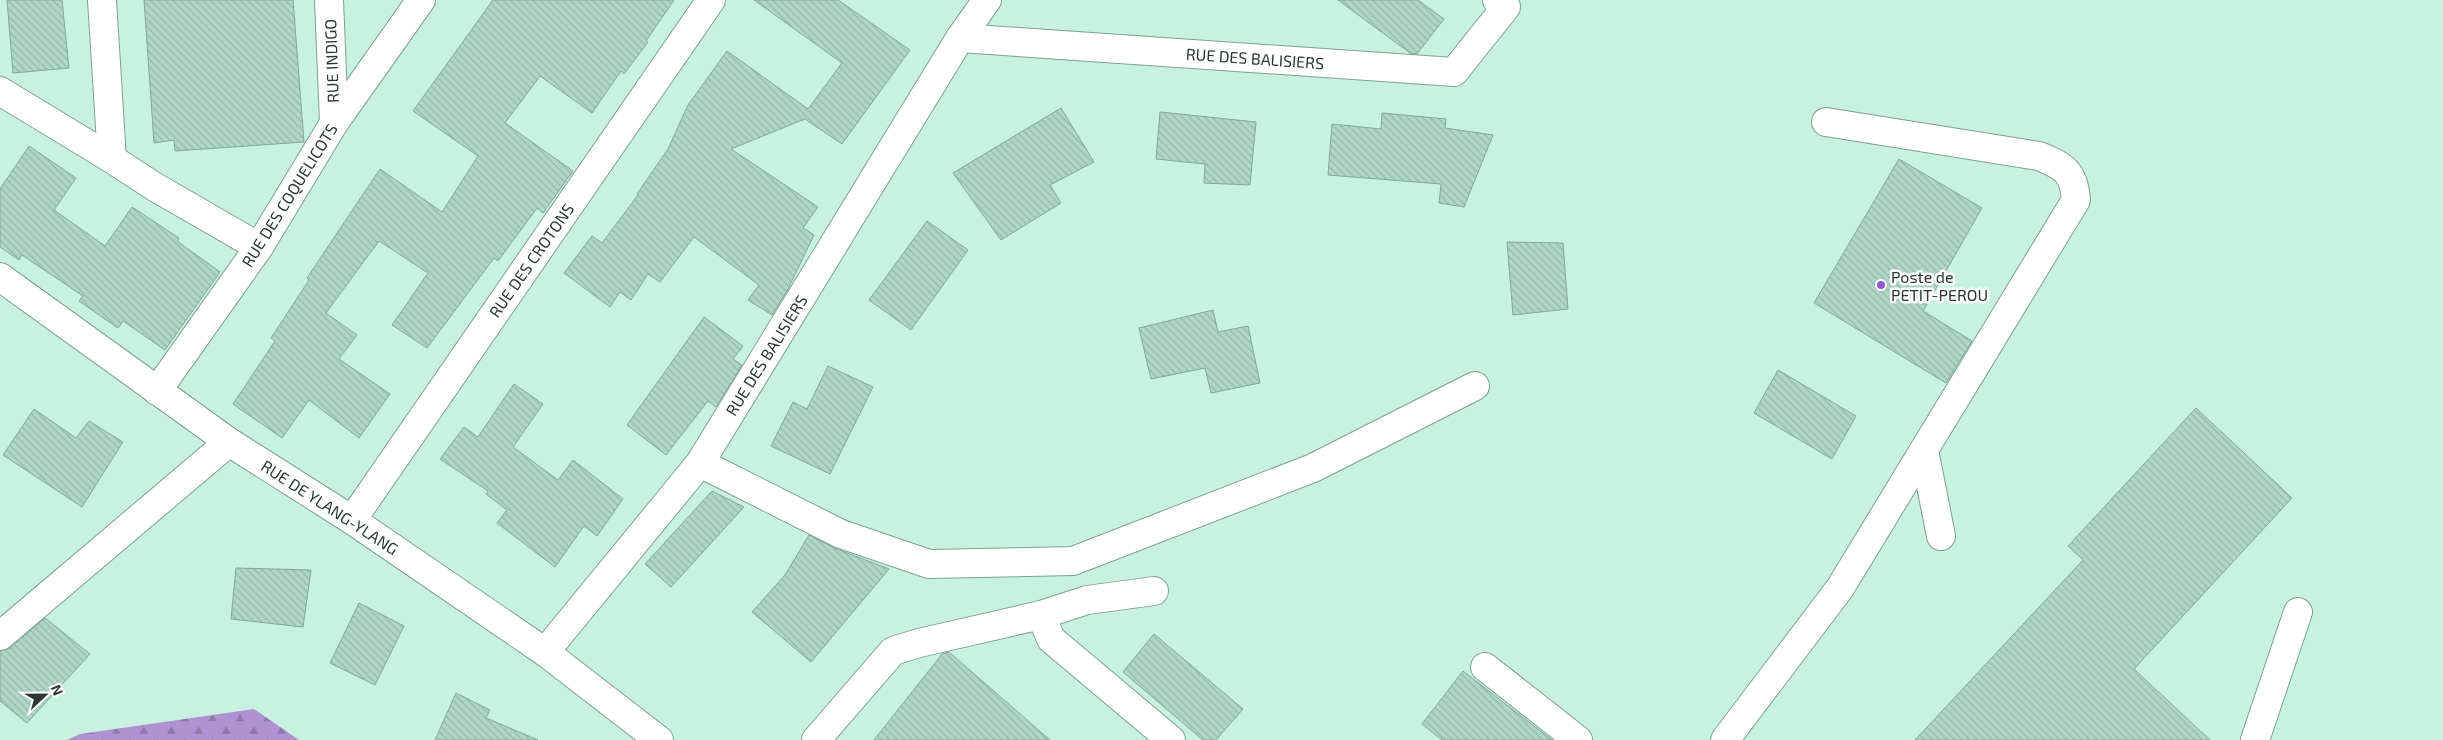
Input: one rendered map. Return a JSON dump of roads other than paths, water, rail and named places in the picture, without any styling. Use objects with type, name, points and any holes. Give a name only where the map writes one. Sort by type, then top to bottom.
[{"type":"street","points":[[102,0],[112,159]]},
{"type":"street","name":"RUE INDIGO","points":[[329,0],[334,123]]},
{"type":"street","name":"RUE DES COQUELICOTS","points":[[157,391],[259,247],[334,123],[421,0]]},
{"type":"street","name":"RUE DES CROTONS","points":[[352,520],[711,0]]},
{"type":"street","name":"RUE DES BALISIERS","points":[[546,652],[700,463],[960,38],[987,0]]},
{"type":"street","name":"RUE DES BALISIERS","points":[[960,38],[1454,72],[1506,7],[1497,0]]},
{"type":"street","points":[[0,91],[155,187],[259,247]]},
{"type":"street","points":[[1725,740],[1840,588],[2076,200],[2075,182],[2058,164],[2039,156],[1826,122]]},
{"type":"street","name":"RUE DE YLANG-YLANG","points":[[0,276],[229,442],[352,520],[546,652],[659,740]]},
{"type":"street","points":[[700,463],[842,534],[929,564],[1074,560],[1313,468],[1475,386]]},
{"type":"street","points":[[0,636],[229,442]]},
{"type":"street","points":[[1924,450],[1942,536]]},
{"type":"street","points":[[816,740],[892,651],[919,642],[1041,615],[1087,600],[1154,591]]},
{"type":"street","points":[[2255,740],[2298,612]]},
{"type":"street","points":[[1041,615],[1051,639],[1171,740]]},
{"type":"street","points":[[1485,667],[1578,740]]},
{"type":"place","name":"Poste de PETIT-PEROU","points":[[1881,285]]}]
